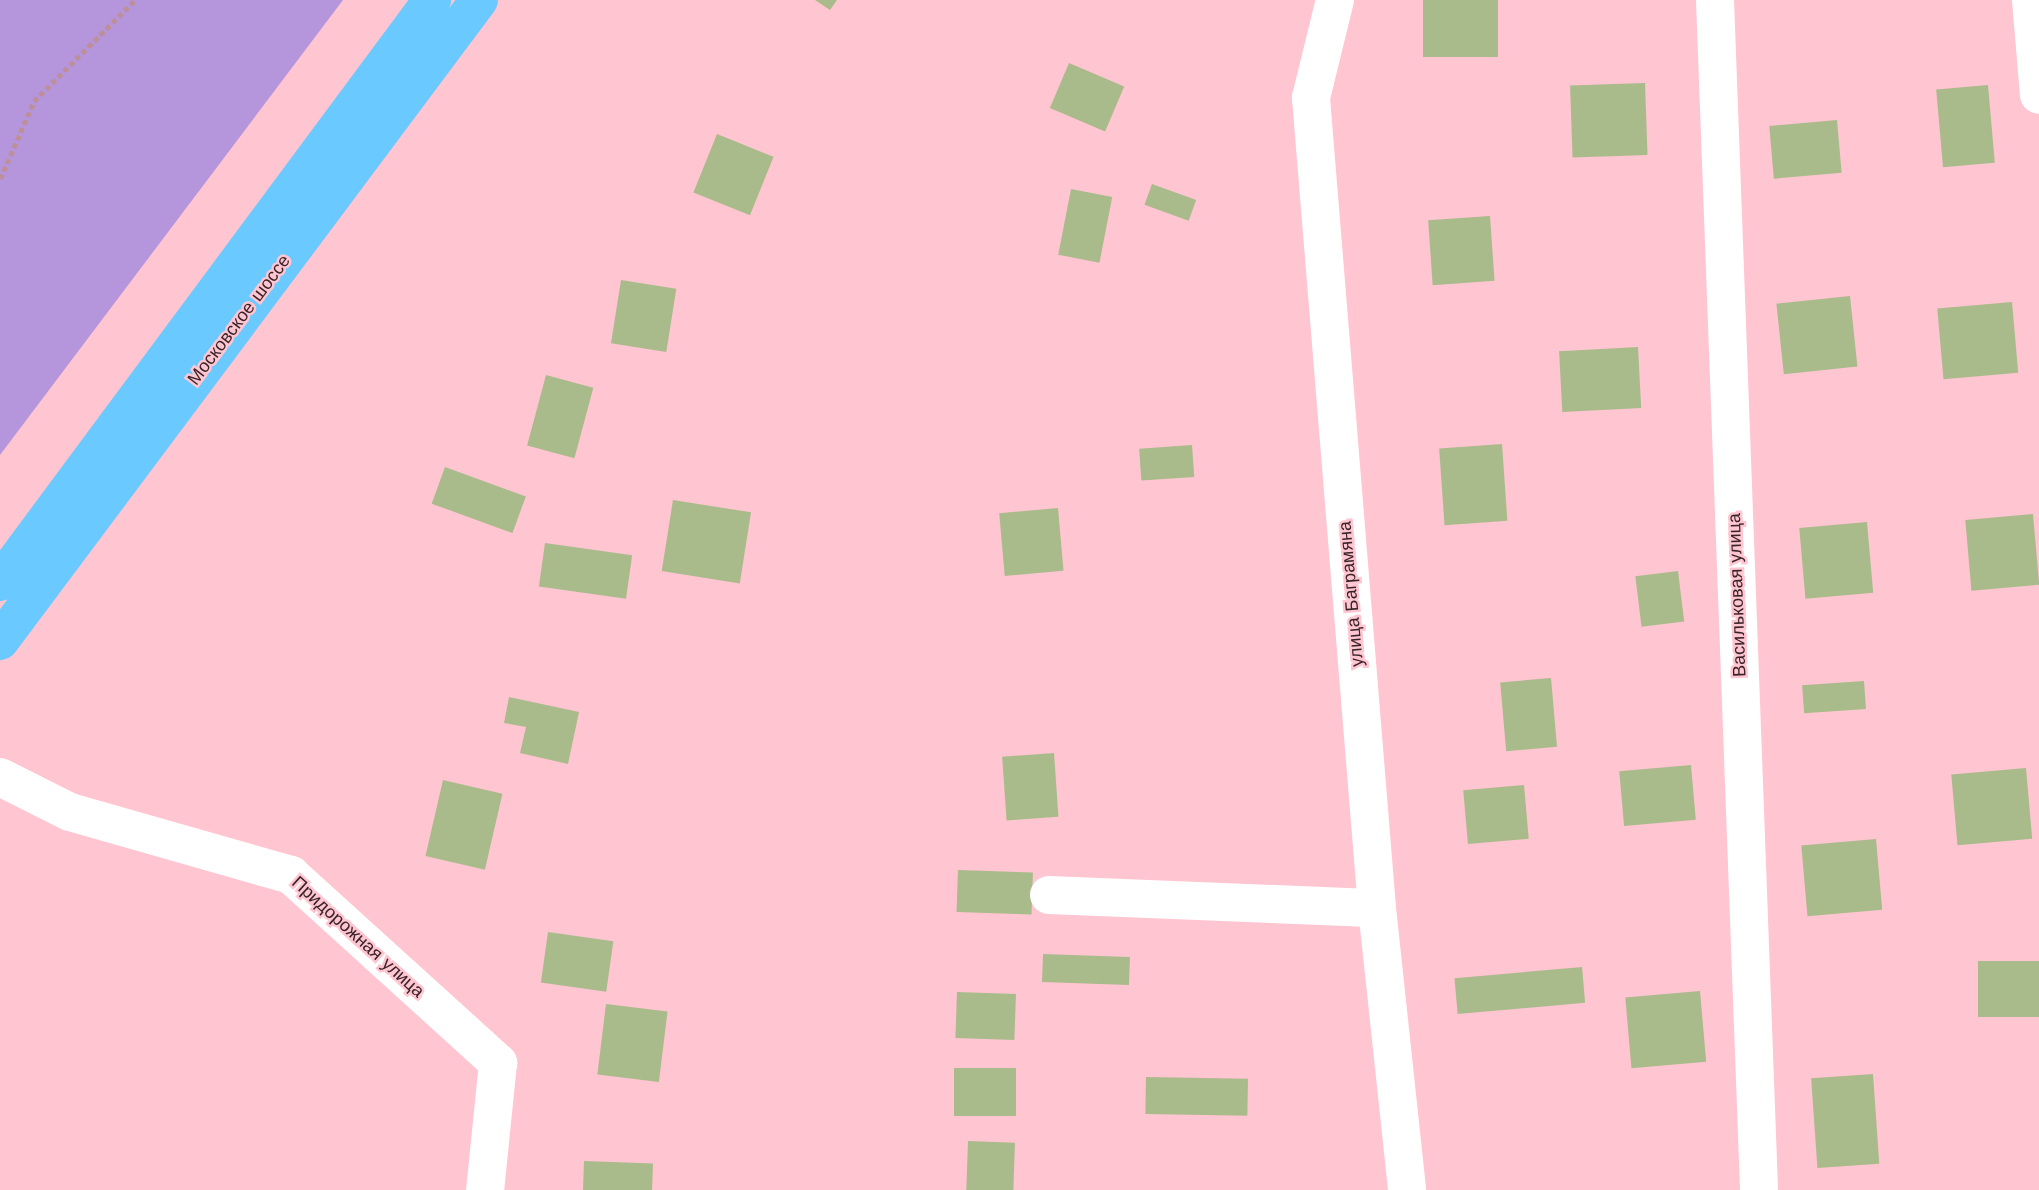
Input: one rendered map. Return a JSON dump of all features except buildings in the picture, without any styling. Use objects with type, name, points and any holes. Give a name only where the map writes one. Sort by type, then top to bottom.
[{"type":"main road","name":"Московское шоссе","points":[[0,582],[432,0]]},
{"type":"main road","name":"Московское шоссе","points":[[0,641],[479,0]]},
{"type":"street","name":"улица Баграмяна","points":[[1335,0],[1311,98],[1377,908],[1408,1190]]},
{"type":"street","name":"Васильковая улица","points":[[1715,0],[1759,1190]]},
{"type":"street","points":[[2031,0],[2039,95]]},
{"type":"street","name":"Придорожная улица","points":[[0,777],[70,812],[291,875],[498,1063],[485,1190]]},
{"type":"street","points":[[1049,895],[1377,908]]},
{"type":"path","points":[[0,179],[34,100],[135,0]]},
{"type":"shaded area","points":[[0,0],[343,0],[0,455]]}]
